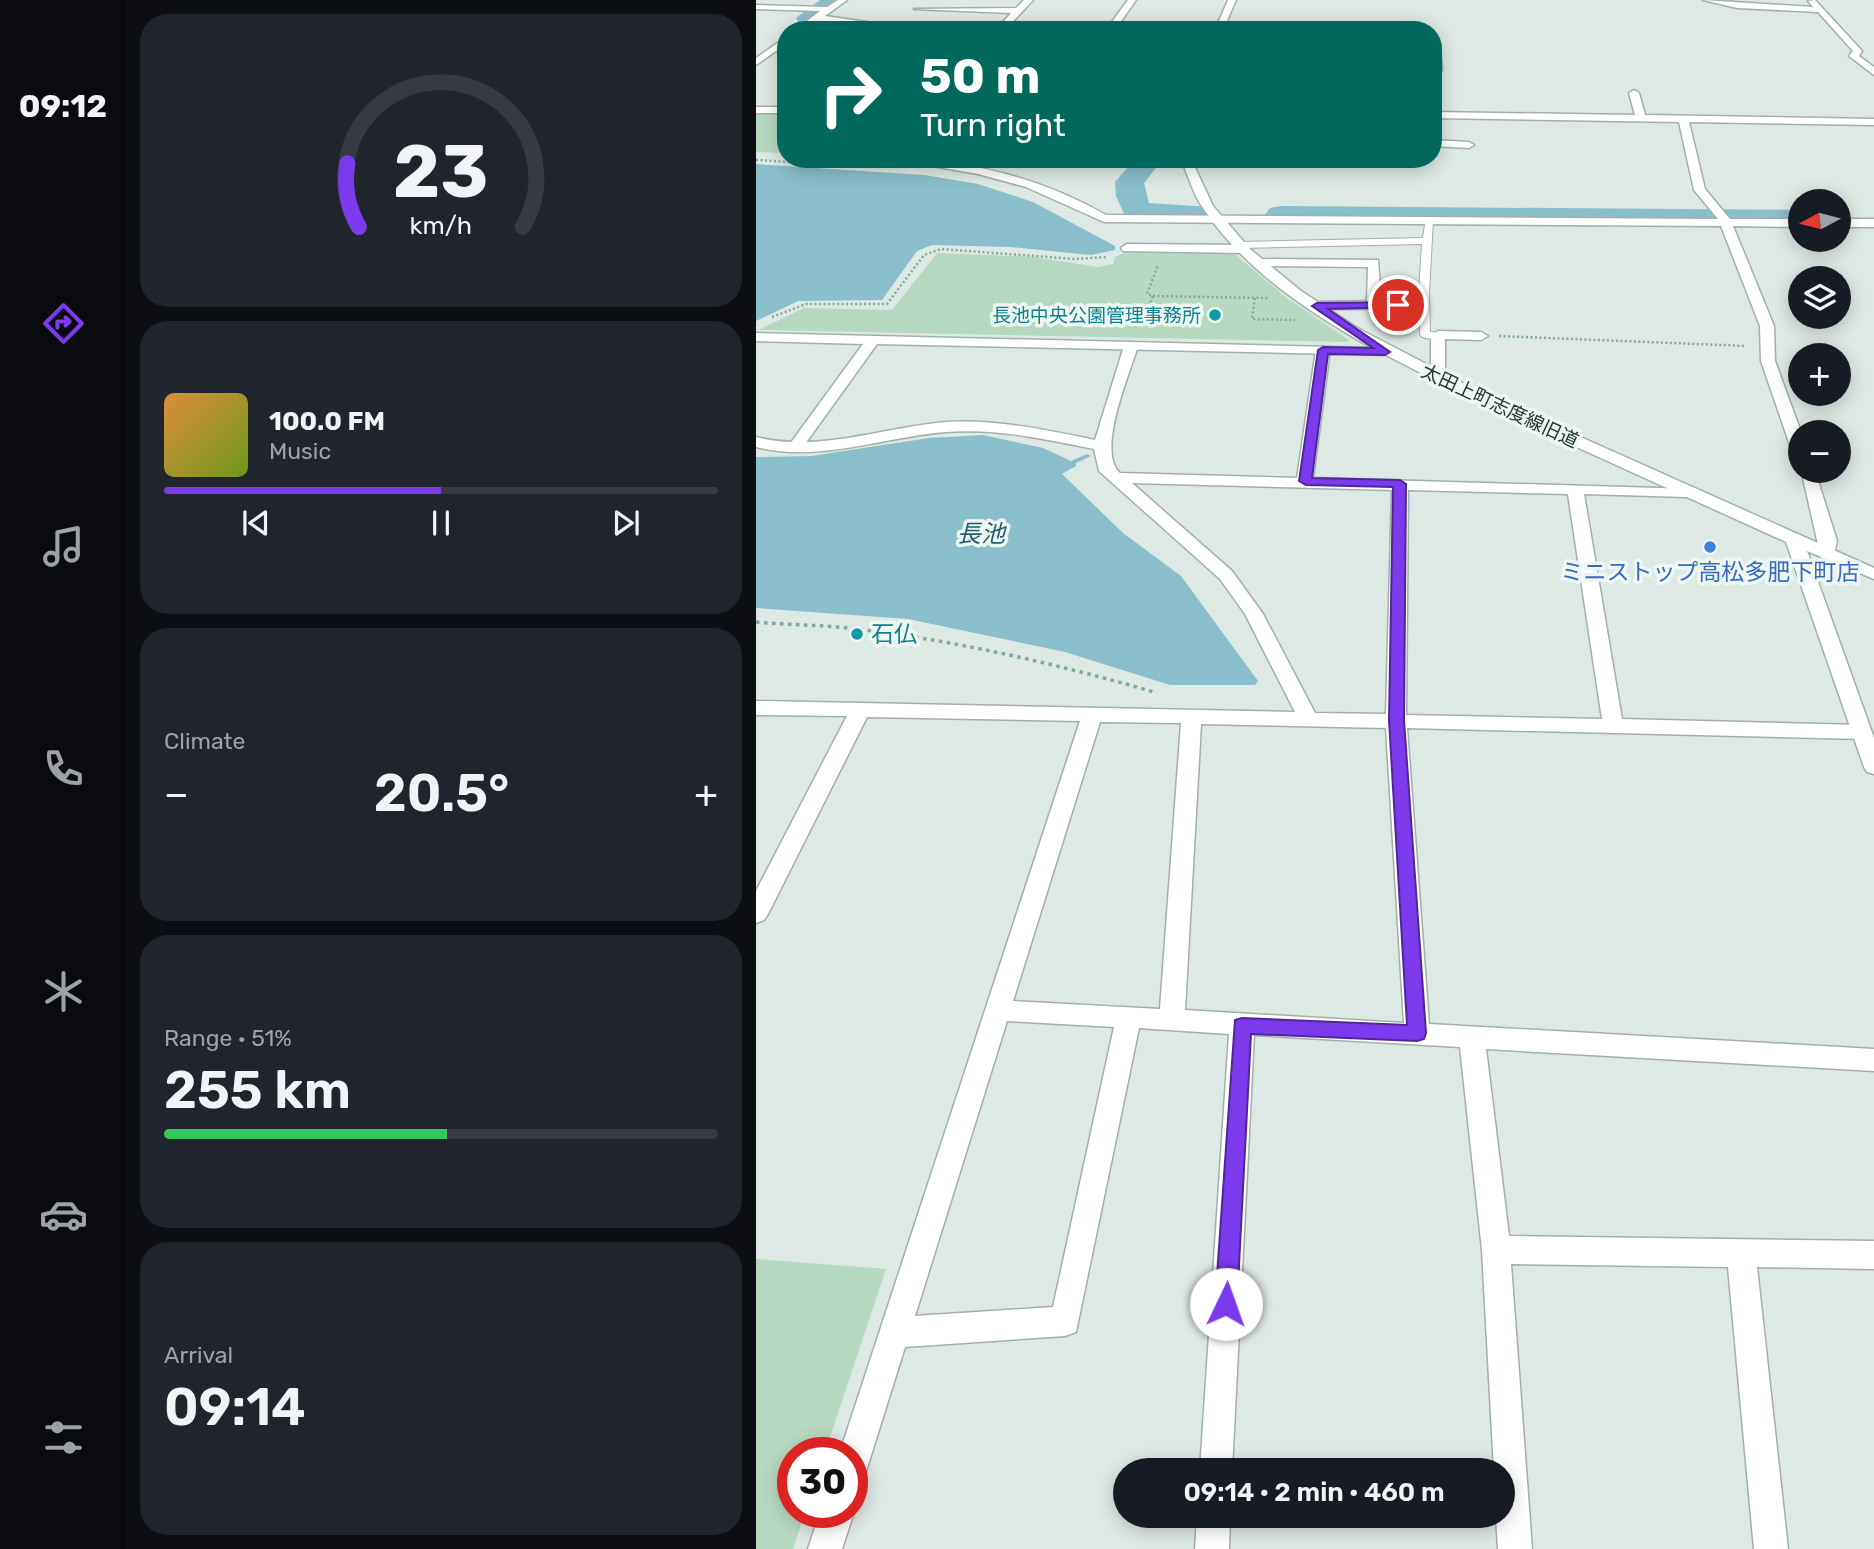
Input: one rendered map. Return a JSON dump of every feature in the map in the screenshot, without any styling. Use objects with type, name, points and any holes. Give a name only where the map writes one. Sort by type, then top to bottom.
[{"type":"street","points":[[811,21],[843,0]]},
{"type":"street","points":[[904,21],[930,0]]},
{"type":"street","points":[[1009,21],[1029,0]]},
{"type":"street","points":[[1117,21],[1132,0]]},
{"type":"street","points":[[1223,21],[1232,0]]},
{"type":"street","points":[[1707,0],[1737,6],[1820,9]]},
{"type":"street","points":[[1813,0],[1859,53],[1852,54],[1874,72]]},
{"type":"street","points":[[1860,0],[1872,0]]},
{"type":"street","points":[[756,7],[855,21]]},
{"type":"street","points":[[918,9],[1018,11]]},
{"type":"street","points":[[756,62],[777,47]]},
{"type":"street","points":[[1634,93],[1641,119]]},
{"type":"street","points":[[756,110],[777,110]]},
{"type":"street","points":[[1442,115],[1874,122]]},
{"type":"street","points":[[1684,121],[1700,190],[1724,219],[1767,326],[1768,361],[1789,420]]},
{"type":"street","points":[[1442,144],[1469,145]]},
{"type":"street","points":[[976,168],[1002,171],[1072,199],[1104,218],[1724,219],[1788,222]]},
{"type":"street","name":"太田上町志度線旧道","points":[[1190,168],[1200,194],[1217,219],[1242,247],[1291,290],[1385,352],[1686,492],[1874,574]]},
{"type":"street","points":[[1852,223],[1874,223]]},
{"type":"street","points":[[1126,248],[1242,247]]},
{"type":"street","points":[[1259,262],[1374,260],[1374,305]]},
{"type":"street","points":[[1317,306],[1398,305]]},
{"type":"street","points":[[1438,378],[1438,335],[1481,336]]},
{"type":"street","points":[[756,337],[1385,352]]},
{"type":"street","points":[[795,448],[873,340]]},
{"type":"street","points":[[1131,346],[1101,446],[1105,468],[1226,575],[1254,614],[1307,717]]},
{"type":"street","points":[[1306,481],[1323,350]]},
{"type":"street","points":[[756,442],[768,447],[795,448],[902,431],[981,426],[1042,433],[1101,446]]},
{"type":"street","points":[[1116,478],[1686,492]]},
{"type":"street","points":[[1811,483],[1828,541],[1827,554]]},
{"type":"street","points":[[1400,484],[1396,720],[1417,1033]]},
{"type":"street","points":[[1575,489],[1613,725]]},
{"type":"street","points":[[1794,539],[1874,767]]},
{"type":"street","points":[[756,708],[1191,718],[1307,717],[1862,732]]},
{"type":"street","points":[[756,914],[860,710]]},
{"type":"street","points":[[861,1437],[1092,716]]},
{"type":"street","points":[[1172,1021],[1191,718]]},
{"type":"street","points":[[998,1010],[1874,1060]]},
{"type":"street","points":[[895,1333],[1066,1321],[1128,1018]]},
{"type":"street","points":[[1217,1458],[1242,1026]]},
{"type":"street","points":[[1472,1039],[1496,1250],[1515,1549]]},
{"type":"street","points":[[1496,1250],[1741,1251],[1874,1255]]},
{"type":"street","points":[[1741,1251],[1771,1549]]},
{"type":"street","points":[[825,1549],[832,1528]]},
{"type":"street","points":[[1212,1549],[1213,1528]]},
{"type":"lane","points":[[1429,220],[1422,282],[1424,335],[1438,335]]},
{"type":"lane","points":[[1242,247],[1427,241]]},
{"type":"path","points":[[767,320],[806,304],[887,304],[924,255],[931,251],[968,249],[1090,259],[1111,256],[1126,248]]},
{"type":"path","points":[[1164,248],[1147,294],[1276,298]]},
{"type":"path","points":[[1134,330],[1141,311],[1148,309],[1153,296]]},
{"type":"path","points":[[1255,298],[1252,319],[1303,321]]},
{"type":"path","points":[[1481,336],[1736,344],[1769,351]]},
{"type":"path","points":[[756,622],[854,629],[930,639],[1047,661],[1160,694]]},
{"type":"green space","points":[[756,113],[777,114],[777,153],[756,152]]},
{"type":"green space","points":[[1131,250],[1231,251],[1287,298],[1349,340],[758,330],[804,308],[892,310],[937,253],[1034,257],[1098,267],[1113,264],[1115,257]]},
{"type":"green space","points":[[756,1259],[886,1269],[830,1437],[777,1437],[777,1528],[800,1528],[793,1549],[756,1549]]},
{"type":"water","points":[[756,164],[777,165],[777,168],[924,175],[978,184],[1033,202],[1115,246],[1115,250],[1091,255],[1010,247],[932,245],[917,251],[882,300],[798,301],[756,321]]},
{"type":"water","name":"長池","points":[[983,435],[1043,448],[1071,461],[1087,454],[1091,456],[1062,474],[1123,533],[1181,576],[1258,681],[1255,685],[1170,685],[1065,652],[908,619],[756,608],[756,457],[811,456],[929,438]]},
{"type":"waterway","points":[[826,21],[807,18],[835,0]]},
{"type":"waterway","points":[[1144,168],[1129,182],[1136,209],[1159,214],[1199,214]]},
{"type":"waterway","points":[[1281,215],[1788,219]]},
{"type":"place","name":"長池中央公園管理事務所","points":[[1215,315]]},
{"type":"place","name":"ミニストップ高松多肥下町店","points":[[1710,547]]},
{"type":"place","name":"石仏","points":[[857,634]]},
{"type":"route","points":[[1226,1304],[1242,1026],[1417,1033],[1396,720],[1400,484],[1306,481],[1323,350],[1385,352],[1317,306],[1398,305]]}]
